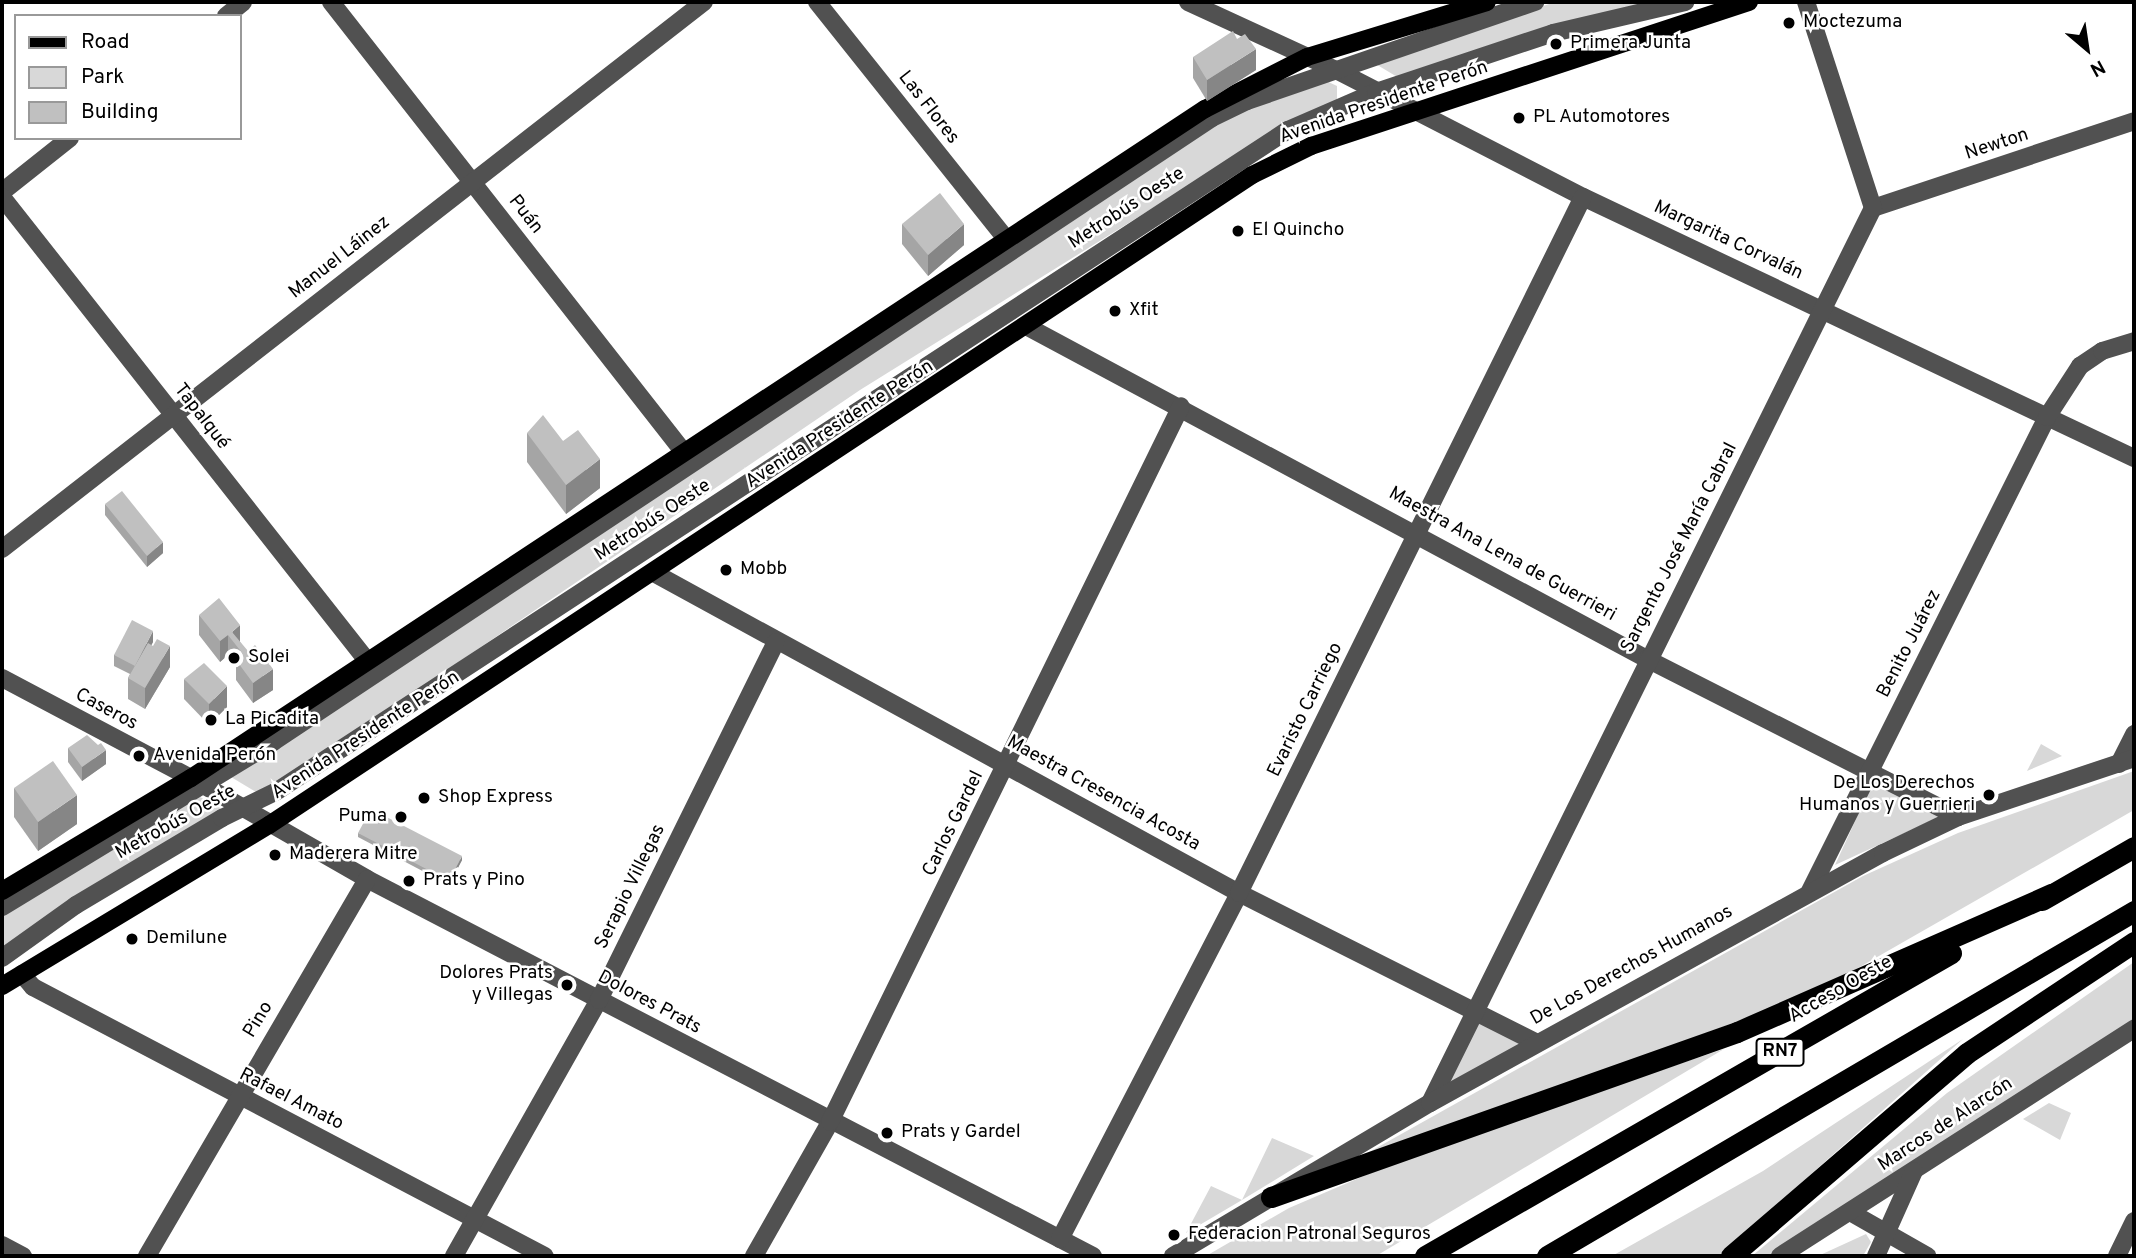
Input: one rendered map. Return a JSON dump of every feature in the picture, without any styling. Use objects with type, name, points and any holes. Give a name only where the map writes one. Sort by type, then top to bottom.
[{"type":"highway","name":"Acceso Oeste","points":[[1426,1256],[2134,847]]},
{"type":"highway","points":[[1271,1197],[1737,1032],[2052,894]]},
{"type":"highway","points":[[1547,1256],[2134,911]]},
{"type":"highway","points":[[1731,1256],[1967,1053],[2134,942]]},
{"type":"main road","points":[[2,891],[198,782],[368,662],[686,455],[1205,109],[1307,57],[1468,5],[1487,2]]},
{"type":"main road","name":"Avenida Presidente Perón","points":[[2,986],[269,825],[1028,327],[1263,169],[1311,146],[1749,2]]},
{"type":"street","points":[[228,14],[243,2]]},
{"type":"street","name":"Puán","points":[[331,2],[686,455]]},
{"type":"street","name":"Manuel Láinez","points":[[2,549],[704,2]]},
{"type":"street","name":"Las Flores","points":[[817,2],[1007,240]]},
{"type":"street","points":[[1188,2],[1307,57]]},
{"type":"street","name":"Metrobús Oeste","points":[[2,907],[198,782],[1212,118],[1247,101],[1535,2]]},
{"type":"street","name":"Metrobús Oeste","points":[[2,958],[76,905],[222,818],[244,809],[1277,136],[1376,92],[1578,25],[1685,2]]},
{"type":"street","points":[[1806,2],[1873,208]]},
{"type":"street","name":"Margarita Corvalán","points":[[1307,57],[1583,197],[2134,458]]},
{"type":"street","name":"Newton","points":[[1873,208],[2134,121]]},
{"type":"street","points":[[2,194],[68,140]]},
{"type":"street","name":"Tapalqué","points":[[2,194],[368,662]]},
{"type":"street","name":"Evaristo Carriego","points":[[1060,1239],[1239,893],[1583,197]]},
{"type":"street","name":"Sargento José María Cabral","points":[[1430,1103],[1647,659],[1873,208]]},
{"type":"street","name":"Maestra Ana Lena de Guerrieri","points":[[1028,327],[1418,532],[1647,659],[1958,817]]},
{"type":"street","name":"Benito Juárez","points":[[1810,891],[2047,417],[2080,366],[2102,351],[2134,341]]},
{"type":"street","name":"Carlos Gardel","points":[[754,1256],[830,1122],[1181,406]]},
{"type":"street","name":"Maestra Cresencia Acosta","points":[[654,573],[1239,893],[1537,1043]]},
{"type":"street","name":"Serapio Villegas","points":[[454,1256],[599,1000],[776,642]]},
{"type":"street","name":"Caseros","points":[[2,678],[198,782]]},
{"type":"street","points":[[2127,761],[2134,734]]},
{"type":"street","name":"De Los Derechos Humanos","points":[[1173,1256],[1430,1103],[1810,891],[1958,817],[2127,761]]},
{"type":"street","name":"Dolores Prats","points":[[198,782],[269,825],[368,879],[830,1122],[1093,1256]]},
{"type":"street","name":"Pino","points":[[147,1256],[368,879]]},
{"type":"street","name":"Rafael Amato","points":[[22,974],[33,987],[545,1256]]},
{"type":"street","name":"Marcos de Alarcón","points":[[1780,1256],[2134,1029]]},
{"type":"street","points":[[1877,1256],[1914,1171]]},
{"type":"street","points":[[1850,1212],[1927,1256]]},
{"type":"street","points":[[2117,1256],[2134,1221]]},
{"type":"street","points":[[2,1245],[23,1256]]},
{"type":"green space","points":[[1555,2],[1660,2],[1404,81],[1374,63]]},
{"type":"green space","points":[[1320,78],[1337,86],[1337,105],[1275,132],[860,390],[261,795],[231,777],[1206,127]]},
{"type":"green space","points":[[2041,744],[2062,756],[2027,771]]},
{"type":"green space","points":[[2134,771],[2134,810],[1844,976],[1773,1008],[1519,1103],[1362,1156],[1863,876],[1958,833]]},
{"type":"green space","points":[[1874,780],[1948,813],[1835,865]]},
{"type":"green space","points":[[200,797],[224,810],[2,952],[2,913]]},
{"type":"green space","points":[[2134,962],[2134,1020],[1771,1256],[1752,1256],[1947,1093]]},
{"type":"green space","points":[[1477,1020],[1525,1043],[1444,1088]]},
{"type":"green space","points":[[1963,1039],[1719,1256],[1612,1256],[1763,1171]]},
{"type":"green space","points":[[1724,1049],[1376,1256],[1206,1256],[1289,1208],[1436,1145]]},
{"type":"green space","points":[[2049,1103],[2071,1113],[2060,1140],[2023,1119]]},
{"type":"green space","points":[[1272,1138],[1314,1156],[1242,1200]]},
{"type":"green space","points":[[1211,1186],[1242,1200],[1186,1233]]},
{"type":"green space","points":[[1866,1234],[1871,1242],[1863,1256],[1818,1256]]},
{"type":"building","points":[[1233,31],[1237,39],[1245,34],[1256,49],[1207,80],[1193,57]]},
{"type":"building","points":[[940,193],[964,224],[928,255],[902,224]]},
{"type":"building","points":[[543,415],[563,441],[578,430],[600,459],[566,485],[527,433]]},
{"type":"building","points":[[122,491],[163,542],[147,556],[105,504]]},
{"type":"building","points":[[219,598],[240,625],[232,632],[248,651],[255,645],[273,669],[253,683],[236,660],[243,654],[228,635],[220,641],[199,615]]},
{"type":"building","points":[[132,620],[153,631],[135,666],[114,655]]},
{"type":"building","points":[[157,639],[170,646],[145,688],[128,678],[148,643],[153,646]]},
{"type":"building","points":[[204,663],[227,686],[209,704],[184,679]]},
{"type":"building","points":[[87,735],[98,745],[101,743],[106,750],[82,767],[68,748]]},
{"type":"building","points":[[53,761],[77,795],[38,822],[14,788]]},
{"type":"building","points":[[371,809],[462,856],[449,881],[358,833]]},
{"type":"place","name":"Moctezuma","points":[[1789,23]]},
{"type":"place","name":"Primera Junta","points":[[1556,44]]},
{"type":"place","name":"PL Automotores","points":[[1519,118]]},
{"type":"place","name":"El Quincho","points":[[1238,231]]},
{"type":"place","name":"Xfit","points":[[1115,311]]},
{"type":"place","name":"Mobb","points":[[726,570]]},
{"type":"place","name":"Solei","points":[[234,658]]},
{"type":"place","name":"La Picadita","points":[[211,720]]},
{"type":"place","name":"Avenida Perón","points":[[139,756]]},
{"type":"place","name":"De Los Derechos Humanos y Guerrieri","points":[[1989,795]]},
{"type":"place","name":"Shop Express","points":[[424,798]]},
{"type":"place","name":"Puma","points":[[401,817]]},
{"type":"place","name":"Maderera Mitre","points":[[275,855]]},
{"type":"place","name":"Prats y Pino","points":[[409,881]]},
{"type":"place","name":"Demilune","points":[[132,939]]},
{"type":"place","name":"Dolores Prats y Villegas","points":[[567,985]]},
{"type":"place","name":"Prats y Gardel","points":[[887,1133]]},
{"type":"place","name":"Federacion Patronal Seguros","points":[[1174,1235]]}]
